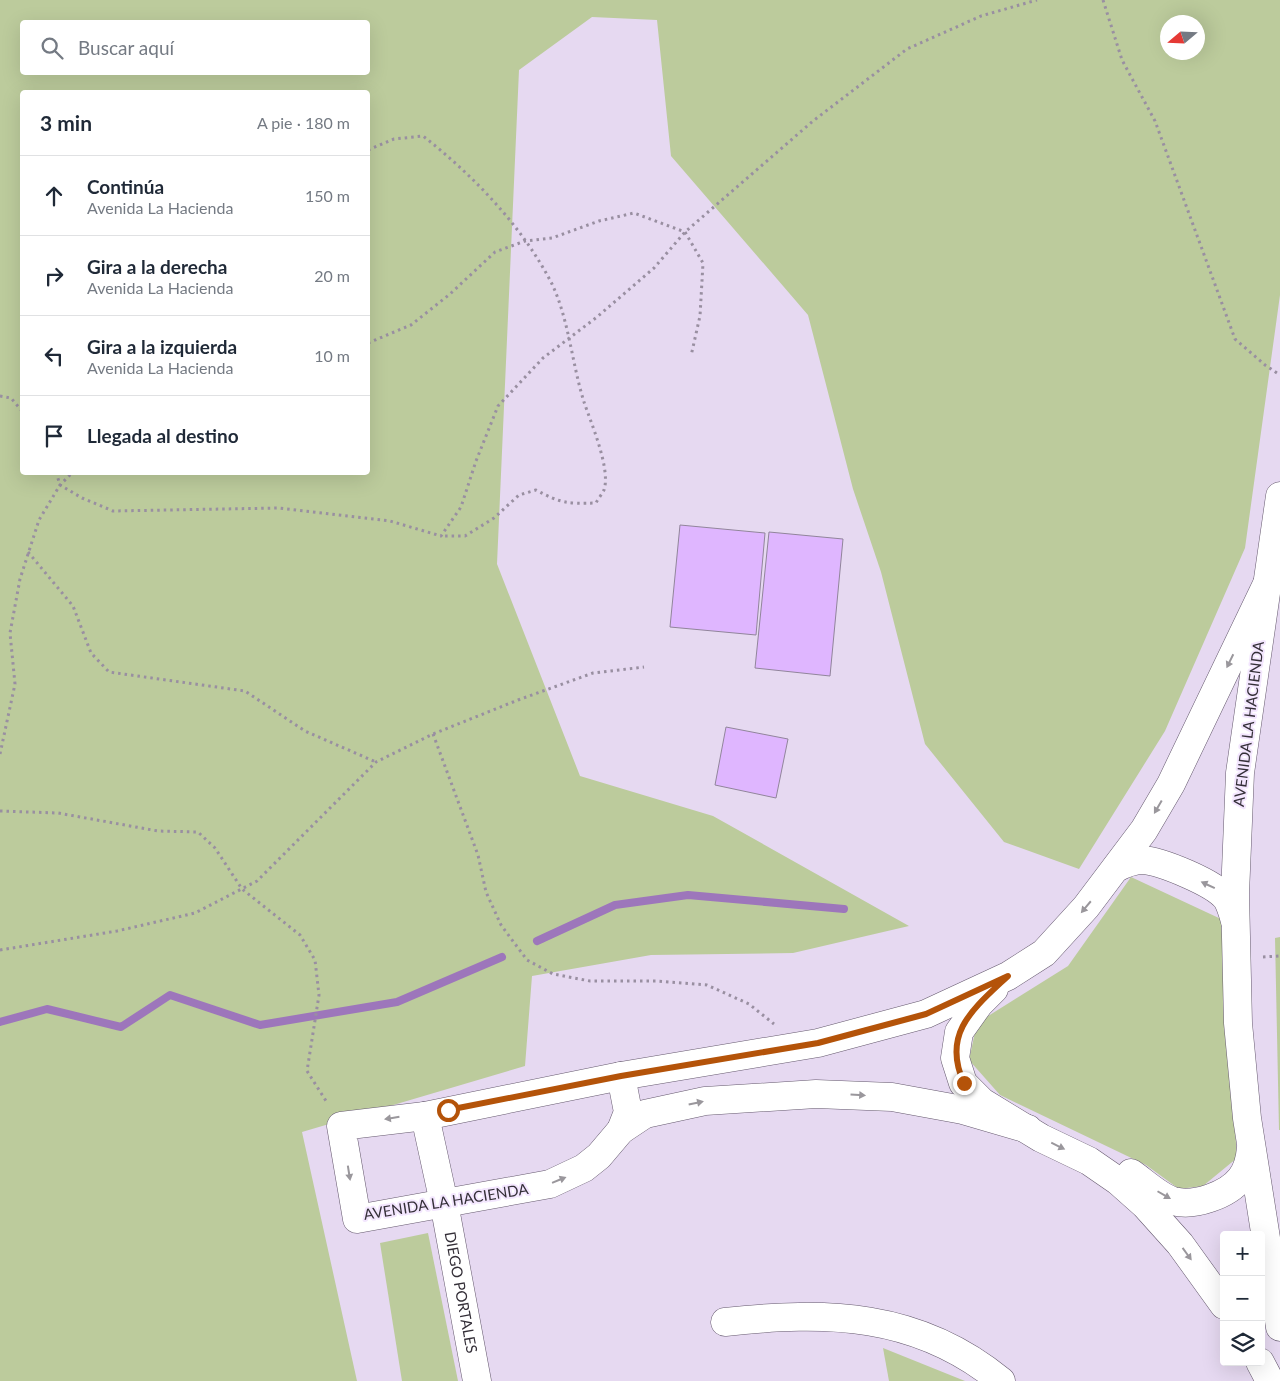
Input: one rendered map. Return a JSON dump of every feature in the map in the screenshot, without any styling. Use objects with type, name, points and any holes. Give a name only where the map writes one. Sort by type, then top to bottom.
[{"type":"street","name":"AVENIDA LA HACIENDA","points":[[1280,496],[1240,773],[1236,922],[1238,1023],[1252,1146],[1280,1327]]},
{"type":"street","name":"AVENIDA LA HACIENDA","points":[[1028,1129],[987,1116],[930,1103],[854,1094],[816,1094],[705,1101],[645,1114],[621,1130],[599,1156],[568,1177],[541,1186],[357,1219],[341,1126],[425,1116],[621,1076],[802,1046],[926,1014],[1008,976],[1044,953],[1086,907],[1144,830],[1171,784],[1266,586]]},
{"type":"street","name":"AVENIDA LA HACIENDA","points":[[1116,868],[1129,862],[1142,860],[1162,865],[1189,876],[1216,889],[1226,898],[1236,922]]},
{"type":"street","name":"AVENIDA LA HACIENDA","points":[[1008,976],[979,1004],[964,1023],[956,1045],[955,1058],[964,1083],[972,1094],[1028,1129],[1089,1161],[1118,1181],[1145,1205],[1180,1244],[1220,1299]]},
{"type":"street","name":"AVENIDA LA HACIENDA","points":[[621,1076],[628,1112],[621,1130]]},
{"type":"street","name":"DIEGO PORTALES","points":[[425,1116],[444,1203],[477,1381]]},
{"type":"street","name":"AVENIDA LA HACIENDA","points":[[1089,1161],[1112,1164],[1174,1201],[1190,1202],[1216,1195],[1228,1189],[1241,1178],[1250,1162],[1252,1146]]},
{"type":"street","points":[[724,1322],[783,1316],[828,1316],[865,1319],[914,1332],[954,1351],[989,1371],[1001,1381]]},
{"type":"street","points":[[1262,1366],[1270,1381]]},
{"type":"path","points":[[441,536],[461,507],[476,461],[498,406],[543,358],[568,340],[654,268],[685,232],[813,121],[907,49],[981,16],[1037,0]]},
{"type":"path","points":[[1103,0],[1122,60],[1155,121],[1236,339],[1265,365],[1280,375]]},
{"type":"path","points":[[57,475],[60,485],[82,498],[113,511],[278,508],[390,521],[441,536],[465,536],[494,518],[519,495],[536,490],[558,502],[575,504],[596,503],[604,489],[602,458],[583,400],[564,319],[552,285],[525,241],[452,158],[423,136],[394,139],[370,149]]},
{"type":"path","points":[[370,342],[411,325],[450,294],[495,252],[525,241],[552,238],[600,221],[634,212],[685,232],[703,263],[700,316],[691,356]]},
{"type":"path","points":[[0,396],[11,398],[20,409]]},
{"type":"path","points":[[0,754],[14,684],[10,633],[20,579],[39,520],[60,485],[70,475]]},
{"type":"path","points":[[28,552],[72,606],[91,653],[109,672],[244,691],[305,731],[376,762]]},
{"type":"path","points":[[0,950],[117,931],[195,913],[257,882],[376,762],[433,734],[593,673],[644,667]]},
{"type":"path","points":[[433,734],[478,855],[486,892],[501,925],[527,960],[553,974],[590,981],[656,981],[706,985],[749,1004],[802,1046]]},
{"type":"path","points":[[0,811],[58,813],[158,831],[198,832],[215,848],[242,889],[300,935],[315,960],[319,998],[307,1071],[341,1126]]},
{"type":"green space","points":[[0,0],[1280,0],[1280,295],[1245,548],[1165,731],[1079,869],[1004,842],[925,744],[881,572],[853,489],[808,315],[671,156],[657,20],[592,17],[519,70],[497,564],[580,776],[713,816],[909,926],[793,953],[651,955],[532,976],[525,1066],[302,1132],[357,1381],[0,1381]]},
{"type":"green space","points":[[1131,877],[1221,919],[1237,1158],[1203,1186],[1179,1189],[1146,1165],[1000,1095],[969,1060],[977,1023],[1068,966]]},
{"type":"green space","points":[[1280,937],[1280,1130],[1279,1130],[1275,938]]},
{"type":"green space","points":[[428,1233],[458,1381],[402,1381],[380,1243]]},
{"type":"green space","points":[[883,1348],[965,1381],[889,1381]]},
{"type":"building","points":[[680,525],[765,533],[756,635],[670,627]]},
{"type":"building","points":[[769,532],[843,539],[830,676],[755,668]]},
{"type":"building","points":[[726,727],[788,739],[776,798],[715,785]]},
{"type":"waterway","points":[[537,941],[615,905],[688,895],[844,909]]},
{"type":"waterway","points":[[0,1022],[47,1009],[121,1027],[170,995],[260,1025],[397,1002],[502,957]]},
{"type":"route","points":[[448,1110],[621,1076],[818,1043],[926,1014],[1008,976],[979,1004],[959,1032],[955,1058],[958,1071],[964,1083]]}]
